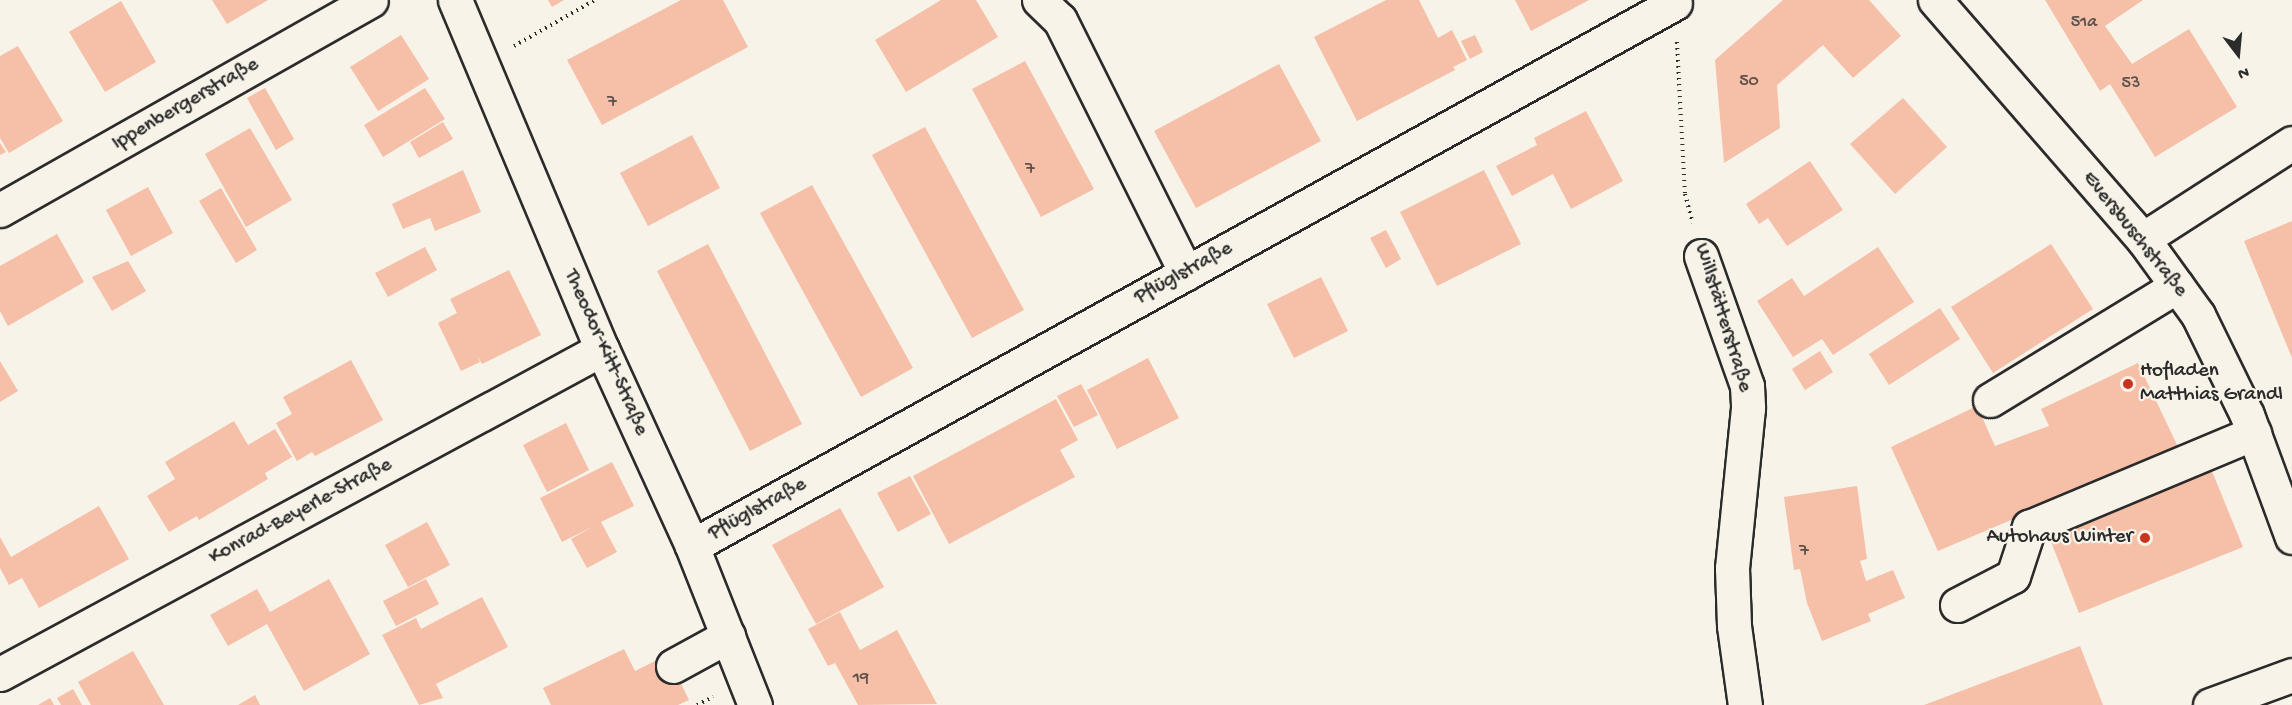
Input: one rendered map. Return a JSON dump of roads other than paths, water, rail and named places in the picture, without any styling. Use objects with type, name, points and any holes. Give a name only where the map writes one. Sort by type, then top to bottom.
[{"type":"street","name":"Ippenbergerstraße","points":[[0,210],[371,0]]},
{"type":"street","name":"Theodor-Kitt-Straße","points":[[455,0],[602,349],[692,546],[755,705]]},
{"type":"street","name":"Eversbuschstraße","points":[[1935,0],[2143,239],[2198,315],[2254,433],[2292,537]]},
{"type":"street","name":"Pflüglstraße","points":[[692,546],[1675,3]]},
{"type":"street","points":[[1056,7],[1186,273]]},
{"type":"street","points":[[2143,239],[2292,142]]},
{"type":"street","name":"Willstätterstraße","points":[[1701,256],[1747,386],[1748,408],[1732,568],[1734,626],[1745,705]]},
{"type":"street","points":[[1990,400],[2177,286]]},
{"type":"street","name":"Konrad-Beyerle-Straße","points":[[0,674],[602,349]]},
{"type":"street","points":[[1957,604],[2013,576],[2029,527],[2254,433]]},
{"type":"street","points":[[673,666],[728,636]]},
{"type":"street","points":[[2210,705],[2292,675]]},
{"type":"place","name":"Hofladen Matthias Grandl","points":[[2128,384]]},
{"type":"place","name":"Autohaus Winter","points":[[2145,538]]}]
